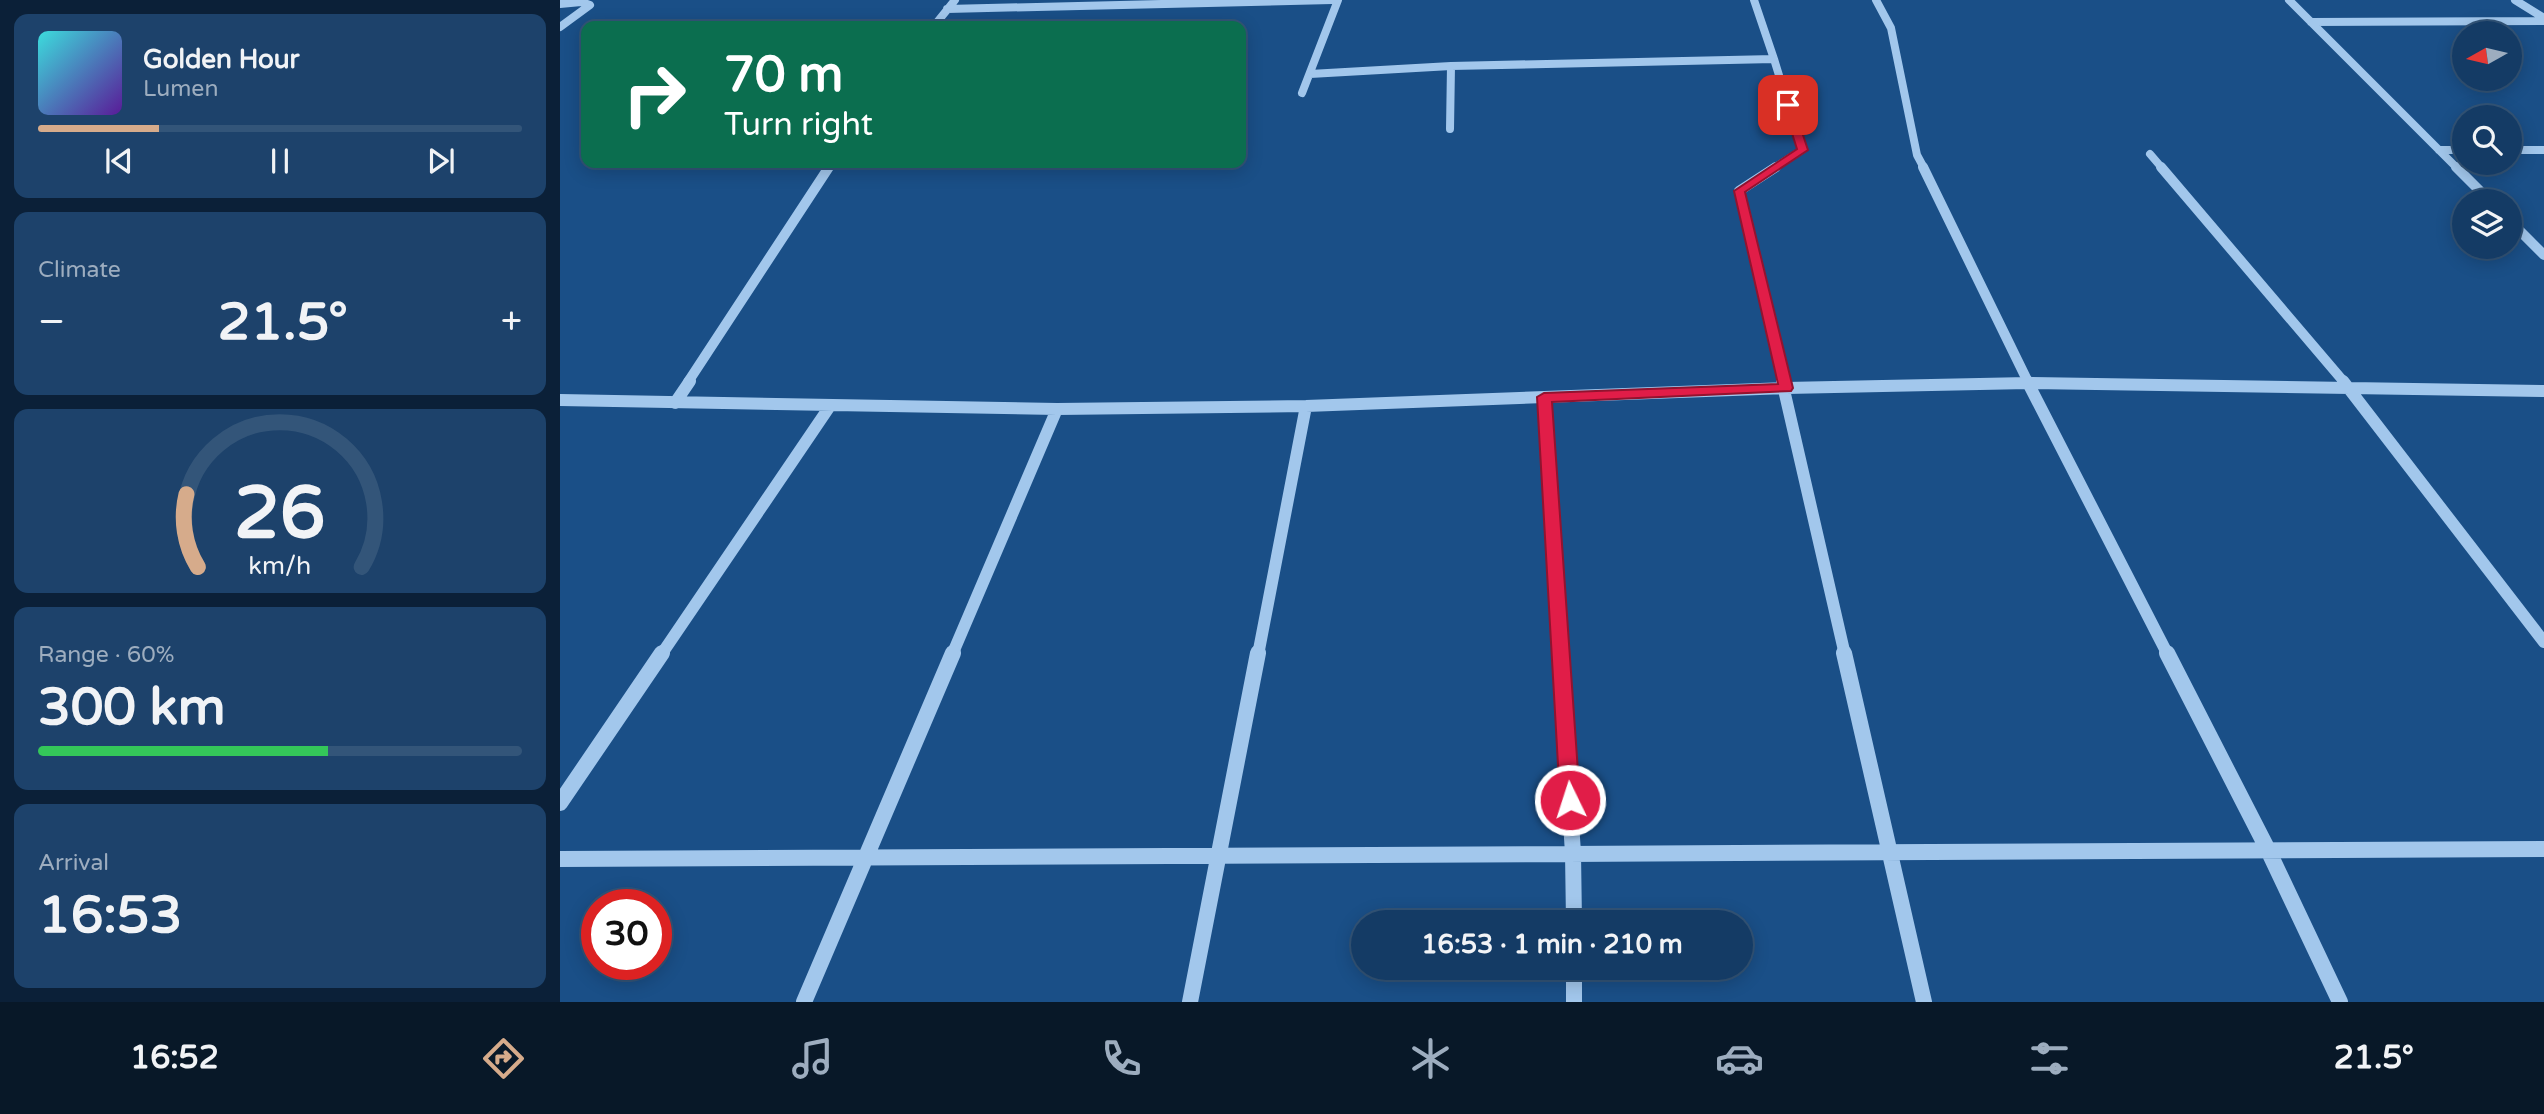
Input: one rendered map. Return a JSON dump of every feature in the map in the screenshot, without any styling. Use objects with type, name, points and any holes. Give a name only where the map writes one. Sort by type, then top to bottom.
[{"type":"street","points":[[938,21],[955,0]]},
{"type":"street","points":[[947,9],[1332,0]]},
{"type":"street","points":[[1302,93],[1338,0]]},
{"type":"street","points":[[1754,0],[1802,150],[1739,191],[1924,1002]]},
{"type":"street","points":[[1876,0],[1891,28],[1917,155],[2028,383],[2268,850],[2340,1002]]},
{"type":"street","points":[[2288,0],[2478,189]]},
{"type":"street","points":[[2515,0],[2544,19]]},
{"type":"street","points":[[560,4],[579,1],[590,5],[560,27]]},
{"type":"street","points":[[2311,22],[2544,19]]},
{"type":"street","points":[[1310,74],[1451,66],[1774,60]]},
{"type":"street","points":[[1450,129],[1451,66]]},
{"type":"street","points":[[2439,150],[2452,150]]},
{"type":"street","points":[[2522,150],[2544,150]]},
{"type":"street","points":[[2150,154],[2351,390],[2544,642]]},
{"type":"street","points":[[675,403],[828,168]]},
{"type":"street","points":[[2522,233],[2544,255]]},
{"type":"street","points":[[560,400],[1057,409],[1306,406],[1786,388],[2028,383],[2544,391]]},
{"type":"street","points":[[1544,397],[1573,853],[1574,910]]},
{"type":"street","points":[[560,803],[830,405]]},
{"type":"street","points":[[1190,1002],[1306,406]]},
{"type":"street","points":[[804,1002],[1057,409]]},
{"type":"street","points":[[560,859],[2544,849]]},
{"type":"street","points":[[1574,980],[1574,1002]]},
{"type":"route","points":[[1570,800],[1544,397],[1786,388],[1739,191],[1802,150],[1788,105]]}]
